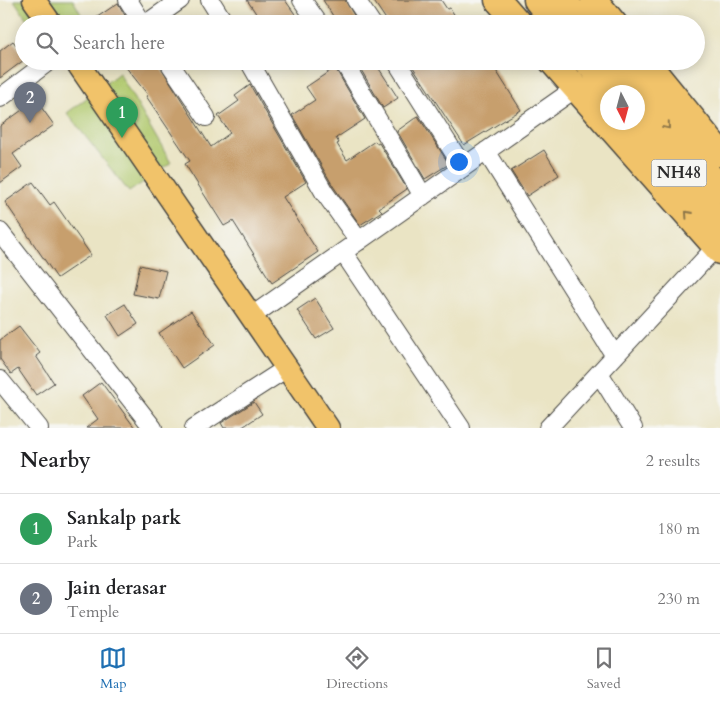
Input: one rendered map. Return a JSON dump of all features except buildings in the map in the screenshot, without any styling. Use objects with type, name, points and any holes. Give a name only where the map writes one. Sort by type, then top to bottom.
[{"type":"highway","points":[[498,0],[511,15]]},
{"type":"highway","points":[[537,0],[549,15]]},
{"type":"highway","points":[[563,0],[576,15]]},
{"type":"highway","points":[[594,0],[606,15]]},
{"type":"highway","points":[[560,70],[719,240]]},
{"type":"highway","points":[[595,70],[607,85]]},
{"type":"highway","name":"NH48","points":[[621,70],[720,189]]},
{"type":"highway","points":[[652,70],[720,153]]},
{"type":"highway","name":"NH48","points":[[643,130],[719,240]]},
{"type":"main road","points":[[34,0],[45,15]]},
{"type":"main road","points":[[87,70],[328,428]]},
{"type":"street","points":[[128,0],[138,15]]},
{"type":"street","points":[[158,15],[180,0]]},
{"type":"street","points":[[210,0],[219,15]]},
{"type":"street","points":[[302,0],[313,15]]},
{"type":"street","points":[[356,0],[366,15]]},
{"type":"street","points":[[0,98],[37,70]]},
{"type":"street","points":[[174,70],[206,117]]},
{"type":"street","points":[[254,70],[324,192],[359,241]]},
{"type":"street","points":[[348,70],[423,196]]},
{"type":"street","points":[[402,70],[463,167]]},
{"type":"street","points":[[252,316],[576,88]]},
{"type":"street","points":[[486,151],[615,356]]},
{"type":"street","points":[[0,232],[153,428]]},
{"type":"street","points":[[548,428],[719,240]]},
{"type":"street","points":[[343,252],[461,428]]},
{"type":"street","points":[[194,428],[287,368]]},
{"type":"street","points":[[599,373],[633,428]]},
{"type":"street","points":[[0,380],[39,428]]},
{"type":"green space","points":[[14,0],[73,0],[81,15],[24,15]]},
{"type":"green space","points":[[119,73],[171,163],[129,192],[67,113]]},
{"type":"place","name":"Jain derasar","points":[[30,123]]},
{"type":"place","name":"Sankalp park","points":[[122,138]]}]
